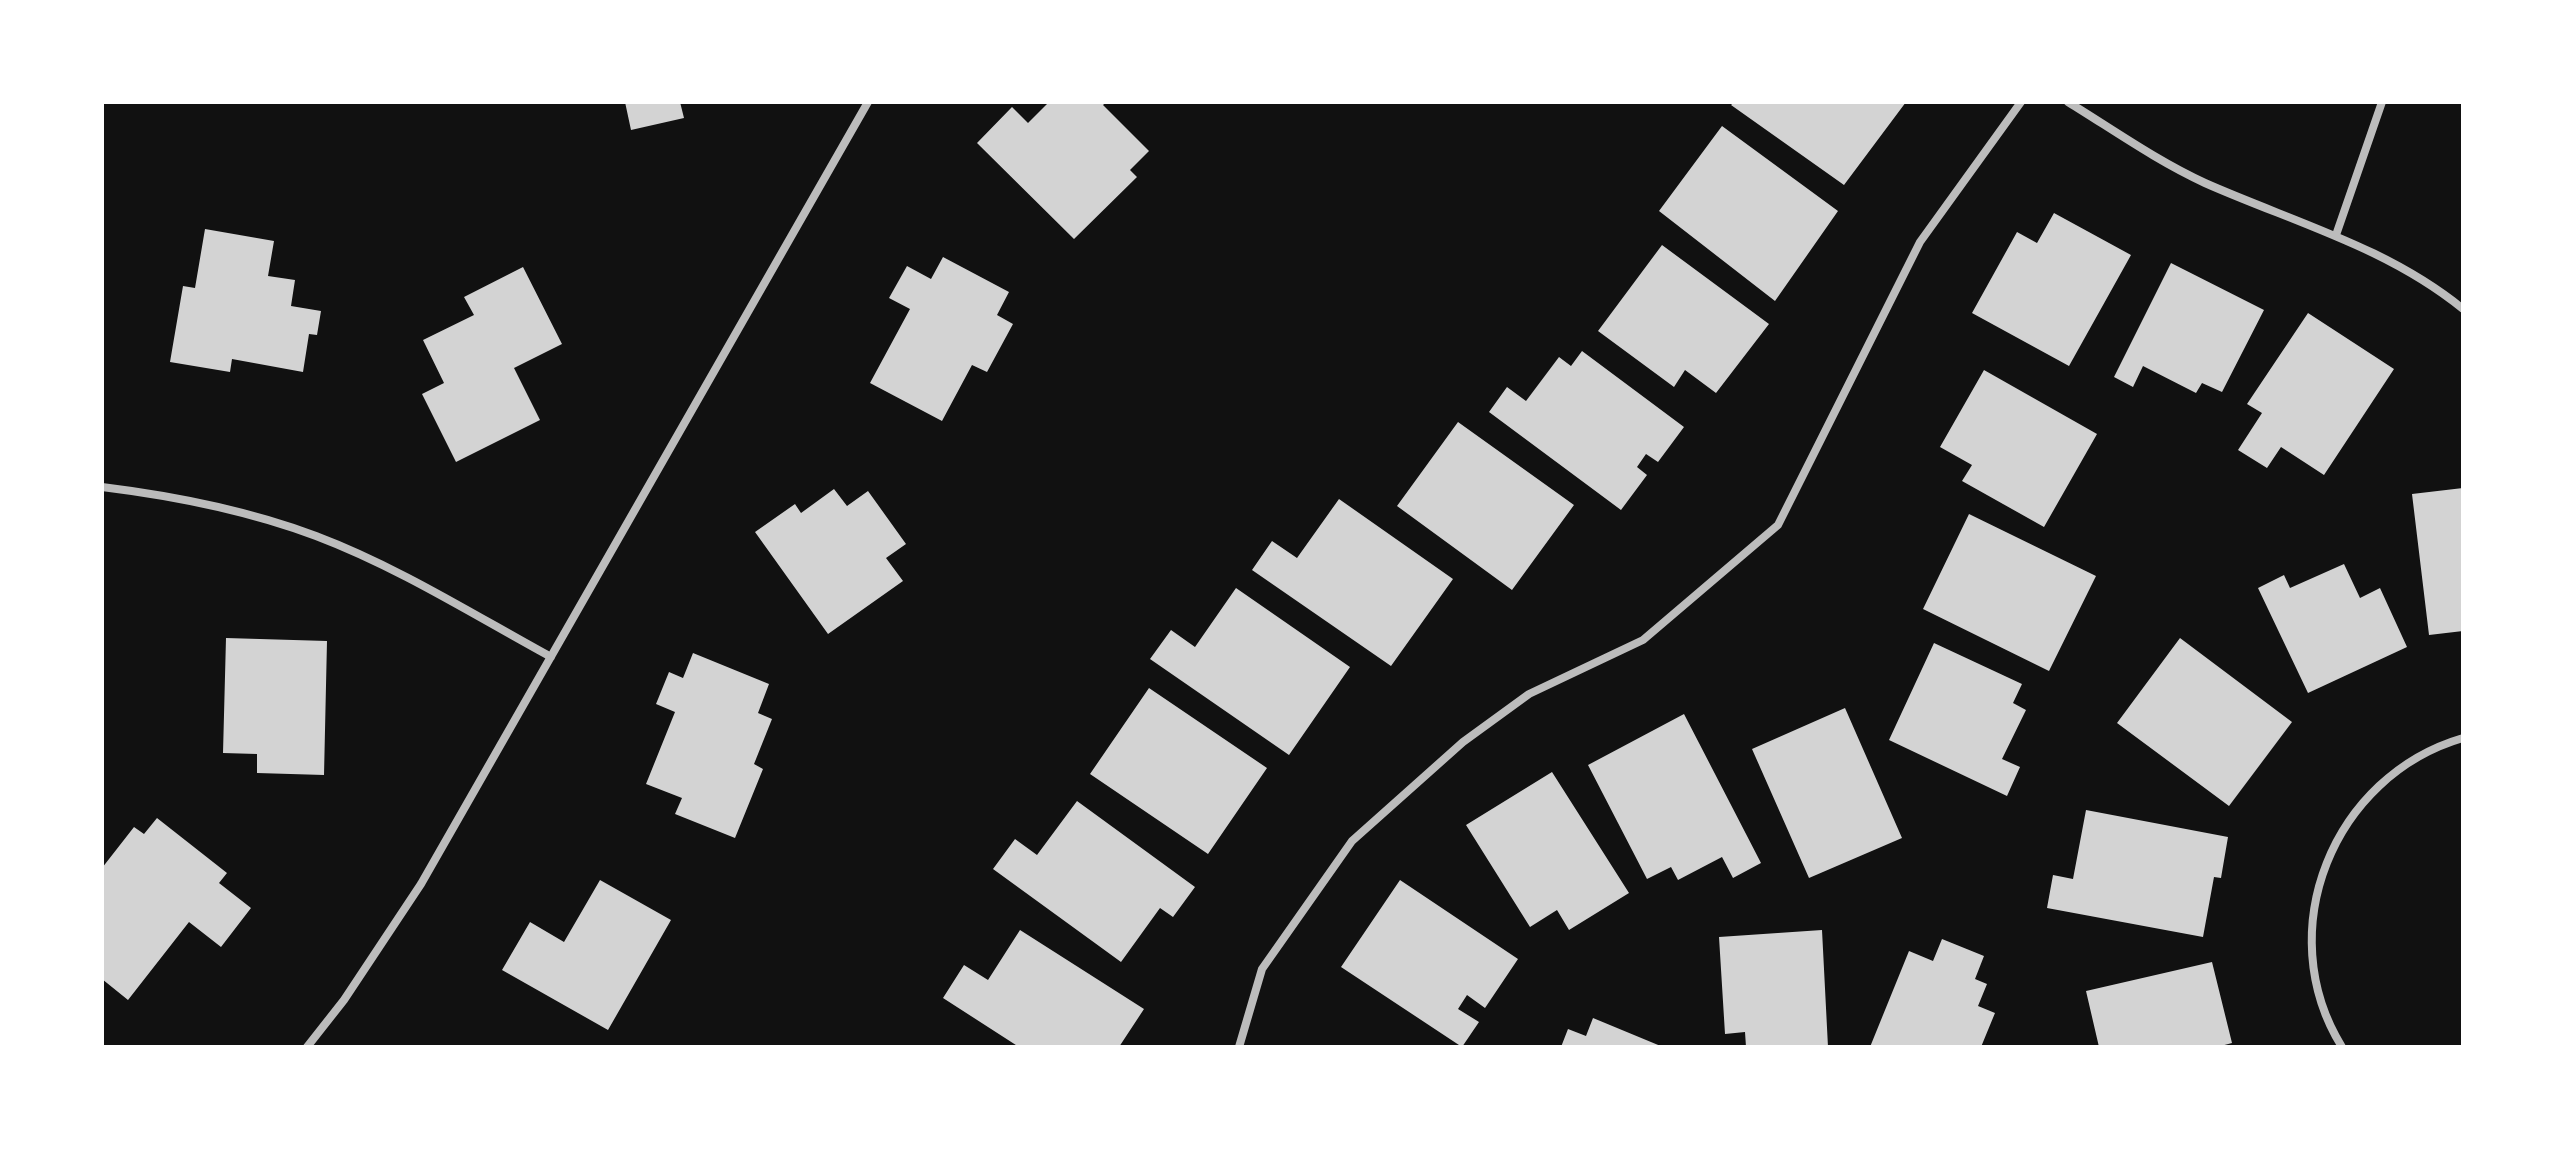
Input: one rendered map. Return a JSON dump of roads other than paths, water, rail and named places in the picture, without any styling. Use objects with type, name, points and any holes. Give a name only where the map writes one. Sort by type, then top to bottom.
[{"type":"street","points":[[307,1047],[344,1000],[421,884],[868,102]]},
{"type":"street","points":[[1239,1047],[1262,969],[1352,841],[1463,742],[1529,694],[1643,640],[1778,525],[1920,242],[2021,102]]},
{"type":"street","points":[[2068,102],[2203,182],[2336,235],[2432,283],[2463,309]]},
{"type":"street","points":[[2336,235],[2382,102]]},
{"type":"street","points":[[102,487],[185,498],[251,514],[318,537],[391,570],[551,657]]},
{"type":"street","points":[[2342,1047],[2333,1032],[2314,977],[2311,939],[2313,908],[2324,864],[2362,800],[2397,770],[2463,738]]}]
